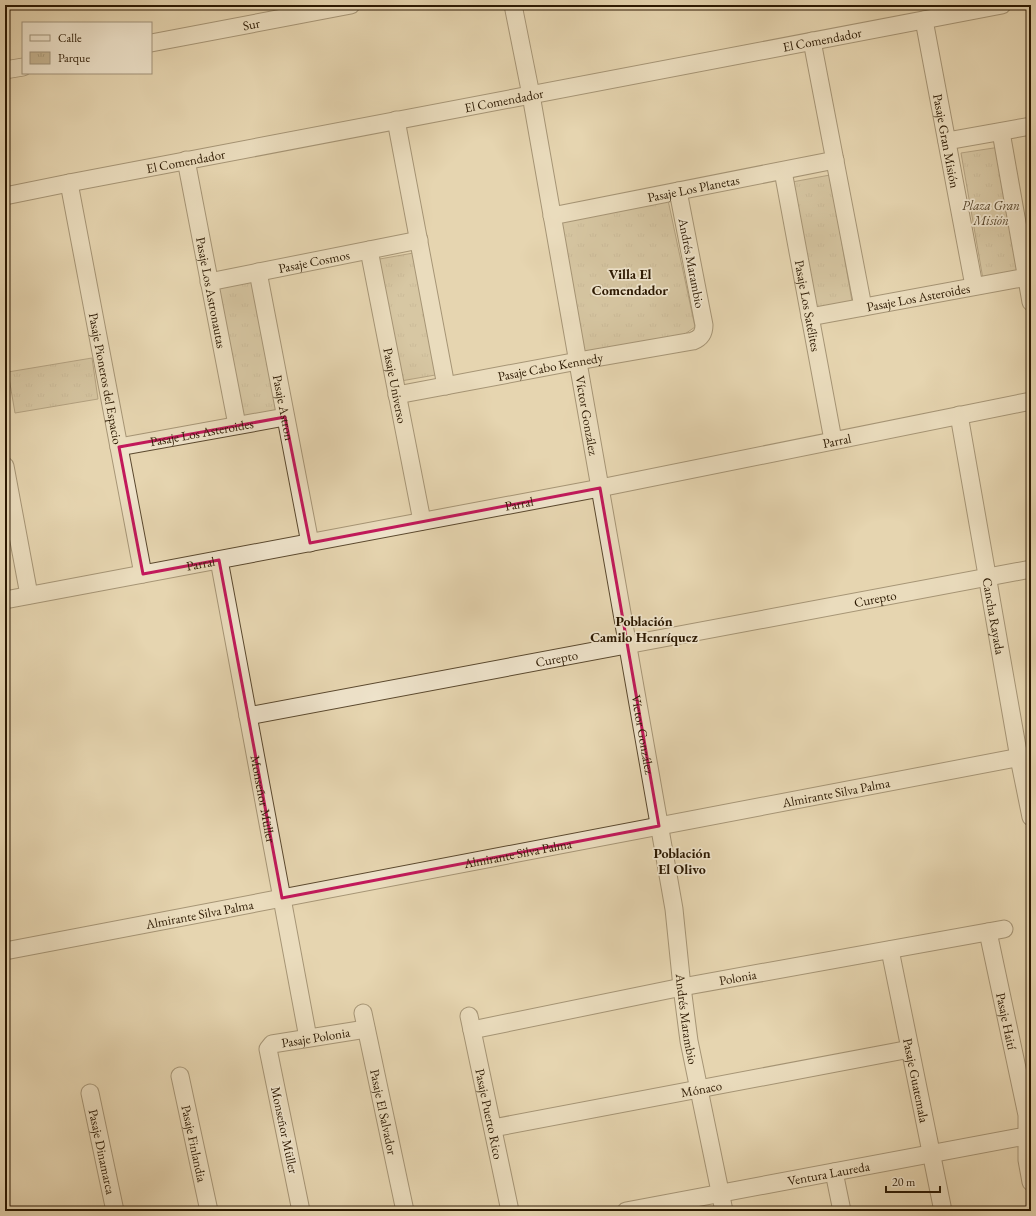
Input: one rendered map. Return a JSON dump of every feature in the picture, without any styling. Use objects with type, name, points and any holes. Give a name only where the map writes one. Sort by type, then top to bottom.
[{"type":"street","name":"Sur","points":[[152,43],[351,5]]},
{"type":"street","name":"Víctor González","points":[[514,5],[659,826]]},
{"type":"street","name":"El Comendador","points":[[5,196],[69,182],[1002,5]]},
{"type":"street","name":"Pasaje Gran Misión","points":[[924,20],[974,286]]},
{"type":"street","points":[[812,41],[863,307]]},
{"type":"street","points":[[5,70],[22,67]]},
{"type":"street","points":[[396,120],[446,386]]},
{"type":"street","points":[[947,142],[1031,126]]},
{"type":"street","points":[[1001,132],[1031,302]]},
{"type":"street","name":"Pasaje Los Astronautas","points":[[186,160],[237,425]]},
{"type":"street","name":"Pasaje Los Planetas","points":[[552,216],[835,160]]},
{"type":"street","name":"Pasaje Los Satélites","points":[[783,171],[833,440]]},
{"type":"street","name":"Pasaje Pioneros del Espacio","points":[[69,182],[143,574]]},
{"type":"street","name":"Andrés Marambio","points":[[678,191],[704,325],[702,335]]},
{"type":"street","name":"Pasaje Cosmos","points":[[209,282],[419,240]]},
{"type":"street","name":"Pasaje Universo","points":[[369,250],[422,521]]},
{"type":"street","name":"Pasaje Astron","points":[[258,272],[310,543]]},
{"type":"street","name":"Pasaje Los Asteroides","points":[[810,317],[1027,277]]},
{"type":"street","name":"Pasaje Cabo Kennedy","points":[[397,395],[694,341],[702,335]]},
{"type":"street","name":"Parral","points":[[5,600],[600,488],[1031,401]]},
{"type":"street","name":"Cancha Rayada","points":[[959,415],[988,577],[1025,756],[1031,817]]},
{"type":"street","name":"Pasaje Los Asteroides","points":[[119,446],[285,417]]},
{"type":"street","points":[[5,466],[29,595]]},
{"type":"street","name":"Monseñor Müller","points":[[219,560],[308,1038]]},
{"type":"street","name":"Curepto","points":[[248,716],[1031,569]]},
{"type":"street","name":"Almirante Silva Palma","points":[[5,951],[1025,756]]},
{"type":"street","name":"Andrés Marambio","points":[[659,826],[674,909],[689,1042],[724,1211]]},
{"type":"street","name":"Polonia","points":[[470,1023],[682,987],[996,930]]},
{"type":"street","name":"Pasaje Haití","points":[[996,930],[1027,1115],[1029,1135],[1026,1160],[1031,1182]]},
{"type":"street","name":"Pasaje Guatemala","points":[[890,950],[943,1211]]},
{"type":"street","name":"Pasaje Polonia","points":[[268,1049],[272,1044],[308,1038],[364,1020]]},
{"type":"street","name":"Pasaje El Salvador","points":[[364,1020],[405,1211]]},
{"type":"street","name":"Pasaje Puerto Rico","points":[[470,1023],[510,1211]]},
{"type":"street","name":"Monseñor Müller","points":[[268,1049],[301,1211]]},
{"type":"street","name":"Mónaco","points":[[492,1128],[910,1049]]},
{"type":"street","name":"Pasaje Finlandia","points":[[180,1076],[209,1211]]},
{"type":"street","name":"Pasaje Dinamarca","points":[[90,1093],[116,1211]]},
{"type":"street","name":"Ventura Laureda","points":[[626,1211],[1029,1135]]},
{"type":"street","points":[[834,1172],[842,1211]]},
{"type":"highlighted area","points":[[285,417],[310,543],[600,488],[659,826],[282,898],[219,560],[143,574],[119,447]]},
{"type":"green space","name":"Plaza Gran Misión","points":[[1000,147],[1021,273],[983,279],[961,153]]},
{"type":"green space","points":[[830,175],[852,301],[813,308],[792,182]]},
{"type":"green space","points":[[668,200],[695,327],[682,336],[585,355],[559,220]]},
{"type":"green space","points":[[419,252],[441,374],[395,382],[374,260]]},
{"type":"green space","points":[[255,281],[278,414],[241,420],[218,287]]},
{"type":"green space","points":[[92,358],[98,399],[15,413],[8,372]]},
{"type":"district","name":"Villa El Comendador","points":[[630,282]]},
{"type":"district","name":"Población Camilo Henríquez","points":[[644,630]]},
{"type":"district","name":"Población El Olivo","points":[[682,862]]}]
